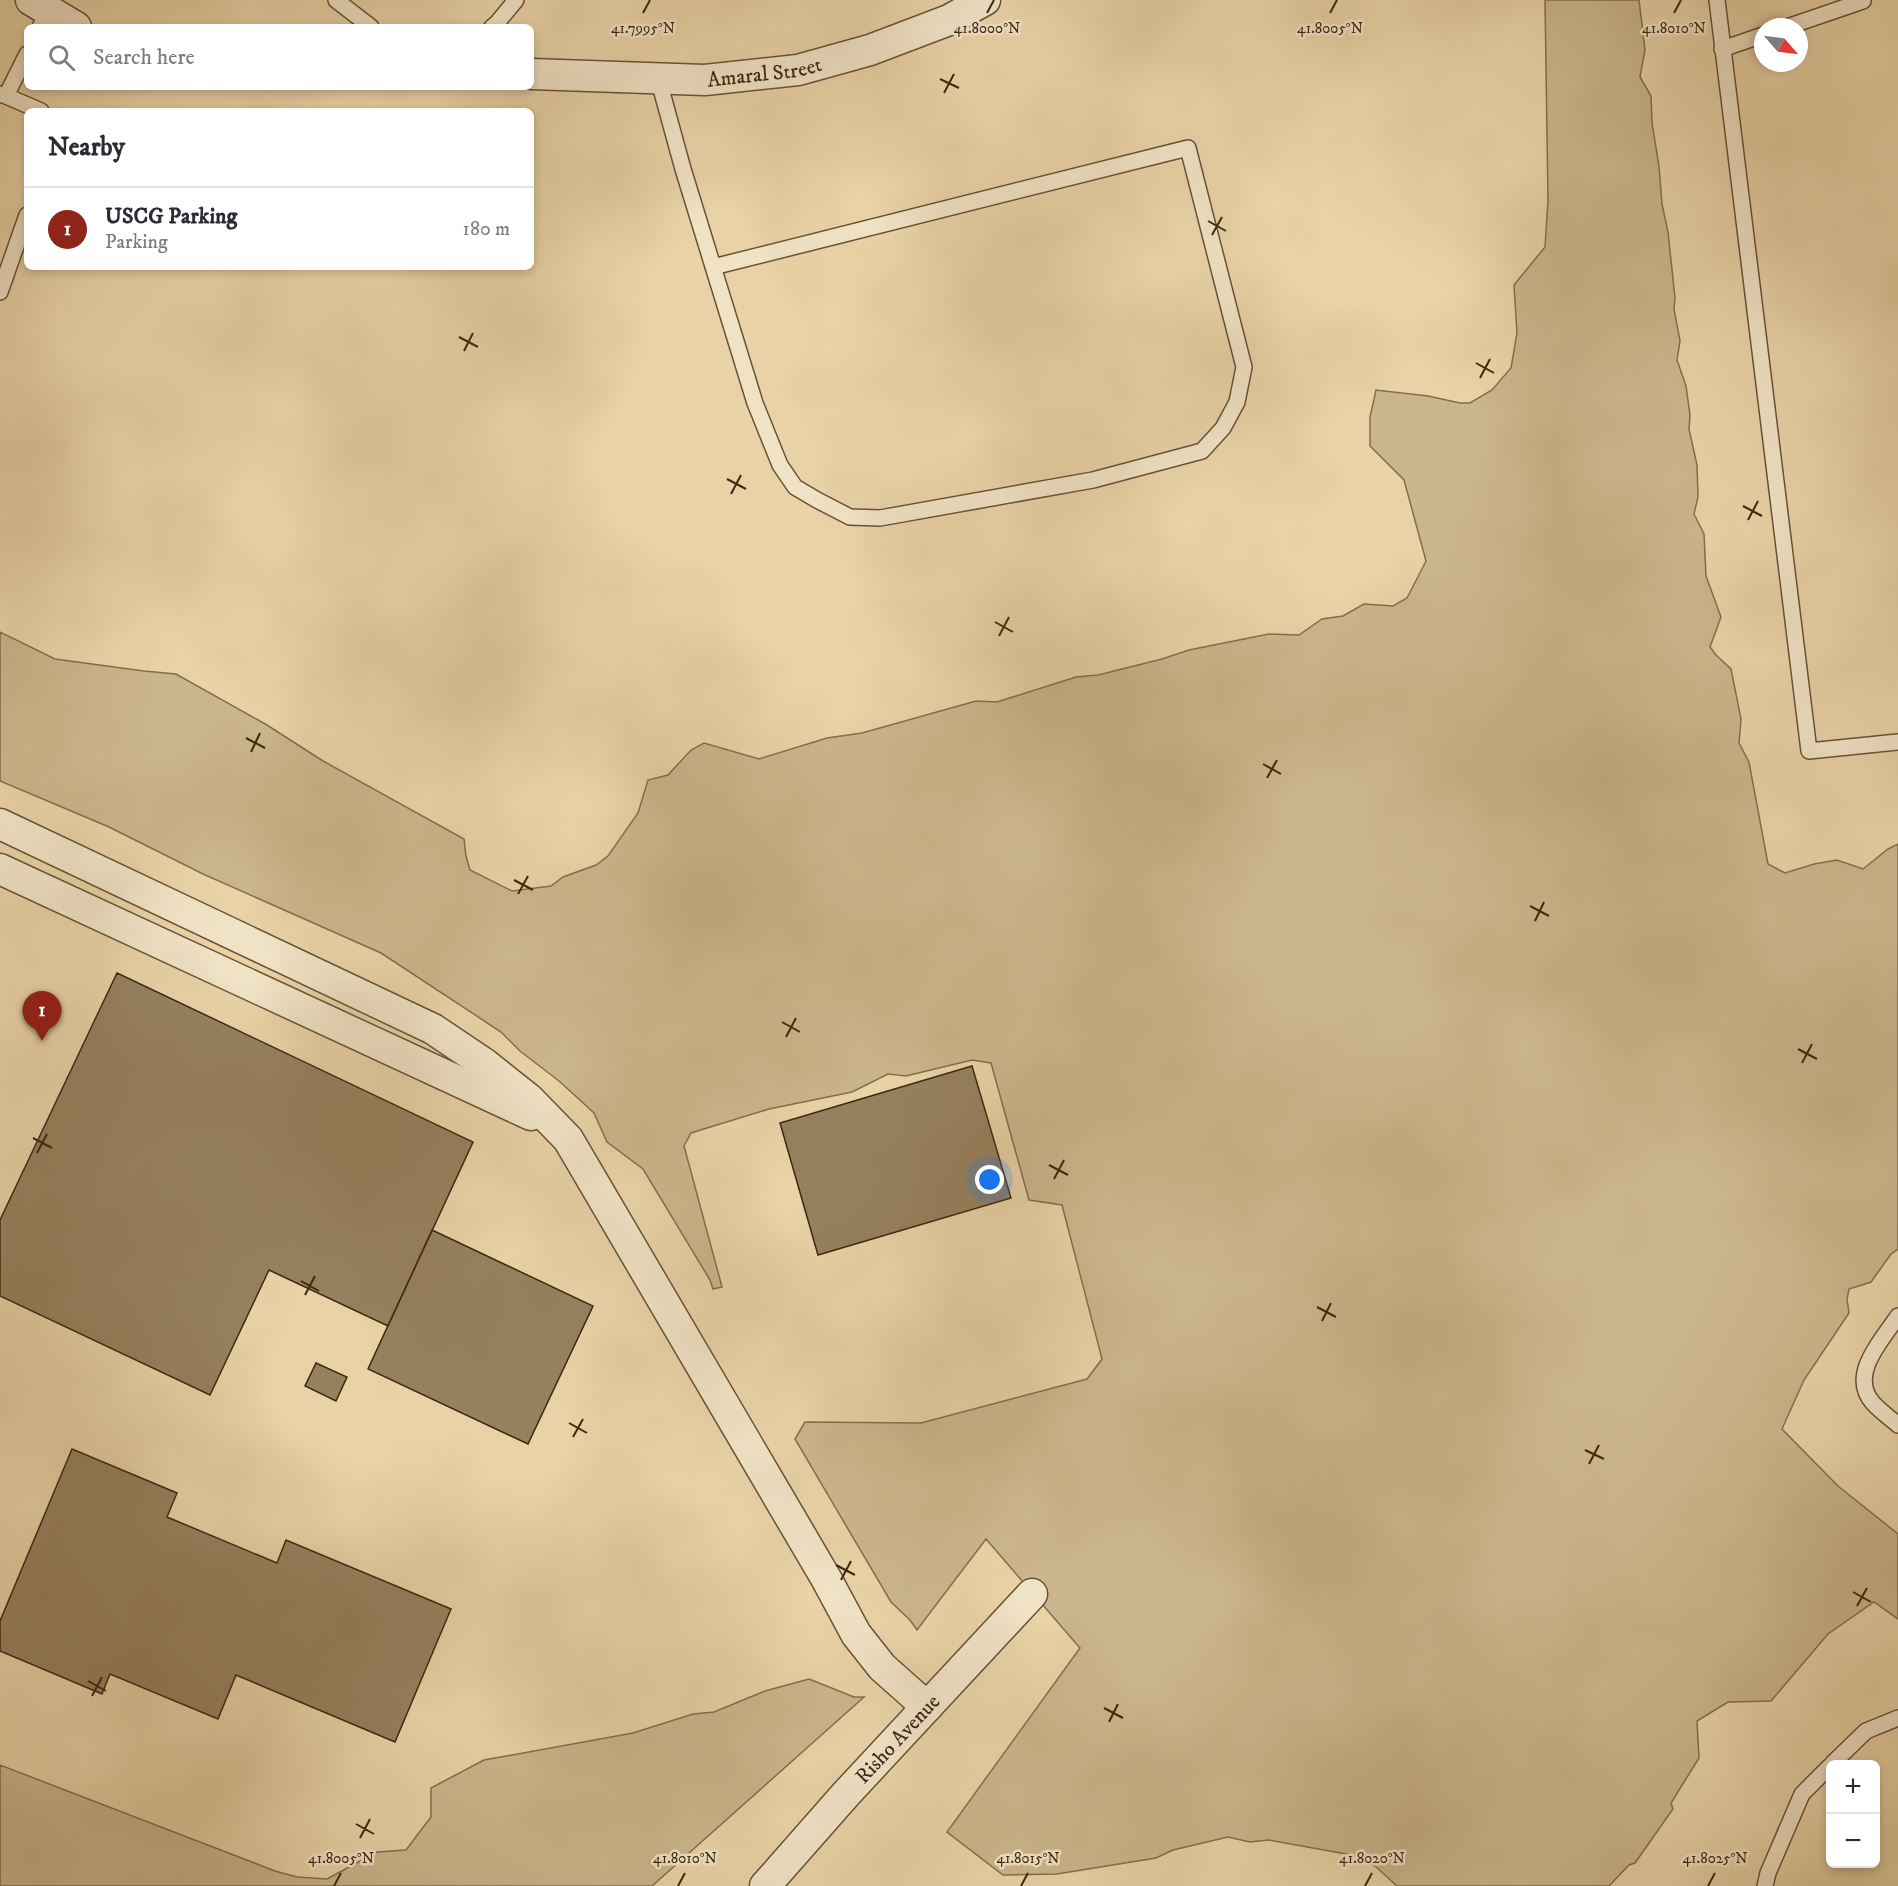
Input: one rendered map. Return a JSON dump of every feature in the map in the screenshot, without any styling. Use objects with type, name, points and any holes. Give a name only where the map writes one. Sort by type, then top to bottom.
[{"type":"street","name":"Amaral Street","points":[[534,74],[705,80],[798,70],[870,50],[949,20],[985,0]]},
{"type":"street","points":[[40,13],[68,24]]},
{"type":"street","points":[[0,824],[433,1029],[485,1064],[529,1100],[568,1140],[827,1580],[856,1634],[882,1667],[927,1707]]},
{"type":"street","points":[[0,869],[551,1123]]},
{"type":"street","name":"Risho Avenue","points":[[765,1886],[1032,1594]]},
{"type":"lane","points":[[336,0],[367,24]]},
{"type":"lane","points":[[496,24],[516,0]]},
{"type":"lane","points":[[1716,0],[1809,751],[1898,742]]},
{"type":"lane","points":[[1808,20],[1863,0]]},
{"type":"lane","points":[[1722,50],[1754,38]]},
{"type":"lane","points":[[24,59],[3,95],[34,108]]},
{"type":"lane","points":[[658,78],[713,267],[754,404],[780,465],[795,487],[850,517],[880,518],[1093,480],[1202,451],[1223,428],[1237,402],[1245,367],[1188,148],[713,267]]},
{"type":"lane","points":[[0,292],[24,224]]},
{"type":"lane","points":[[1898,1316],[1868,1361],[1863,1383],[1872,1401],[1898,1425]]},
{"type":"lane","points":[[1836,1760],[1866,1731],[1898,1718]]},
{"type":"lane","points":[[1765,1886],[1768,1873],[1802,1794],[1826,1770]]},
{"type":"shaded area","points":[[1545,0],[1639,0],[1645,50],[1640,77],[1651,96],[1662,204],[1668,232],[1675,298],[1674,309],[1680,341],[1677,360],[1686,386],[1690,415],[1689,429],[1697,465],[1698,497],[1694,514],[1704,534],[1706,576],[1721,617],[1710,647],[1731,669],[1741,719],[1739,743],[1749,762],[1768,864],[1785,873],[1837,860],[1863,869],[1898,844],[1898,1249],[1891,1254],[1871,1282],[1849,1289],[1847,1299],[1849,1313],[1804,1380],[1782,1429],[1838,1486],[1898,1534],[1898,1619],[1874,1602],[1828,1634],[1771,1701],[1728,1702],[1697,1721],[1699,1758],[1671,1803],[1673,1809],[1635,1863],[1629,1865],[1609,1886],[1397,1886],[1375,1866],[1357,1856],[1268,1840],[1250,1842],[1228,1837],[1173,1850],[1156,1858],[1057,1874],[1003,1875],[947,1832],[1080,1648],[986,1539],[917,1630],[891,1602],[795,1439],[805,1422],[921,1423],[1087,1379],[1102,1359],[1062,1205],[1029,1200],[991,1063],[972,1060],[906,1076],[888,1074],[852,1092],[769,1109],[691,1133],[684,1146],[722,1287],[713,1289],[710,1280],[643,1169],[607,1142],[594,1113],[559,1081],[520,1051],[501,1032],[381,953],[203,874],[109,827],[0,781],[0,632],[55,659],[176,674],[267,725],[323,761],[464,839],[470,870],[512,891],[551,886],[563,877],[596,865],[608,856],[638,813],[648,780],[668,775],[691,750],[704,743],[759,759],[827,738],[862,733],[976,701],[997,702],[1076,677],[1098,675],[1189,650],[1269,634],[1299,635],[1322,619],[1343,616],[1364,604],[1393,606],[1407,598],[1426,561],[1404,480],[1370,446],[1370,417],[1376,390],[1470,403],[1492,390],[1511,368],[1517,333],[1514,285],[1545,247],[1548,201]]},
{"type":"shaded area","points":[[809,1679],[854,1697],[864,1697],[652,1886],[0,1886],[0,1765],[275,1871],[297,1877],[327,1879],[377,1852],[406,1850],[431,1817],[431,1788],[484,1760],[633,1733],[693,1714],[714,1712],[765,1691]]},
{"type":"building","points":[[117,973],[473,1142],[388,1326],[269,1270],[210,1395],[0,1296],[0,1220]]},
{"type":"building","points":[[972,1066],[1011,1198],[818,1255],[780,1123]]},
{"type":"building","points":[[432,1230],[593,1306],[528,1444],[368,1369]]},
{"type":"building","points":[[316,1363],[347,1377],[336,1401],[305,1386]]},
{"type":"building","points":[[72,1449],[177,1493],[167,1517],[277,1563],[286,1540],[451,1609],[395,1742],[236,1675],[218,1719],[110,1674],[102,1694],[0,1651],[0,1621]]},
{"type":"place","name":"USCG Parking","points":[[42,1041]]}]
